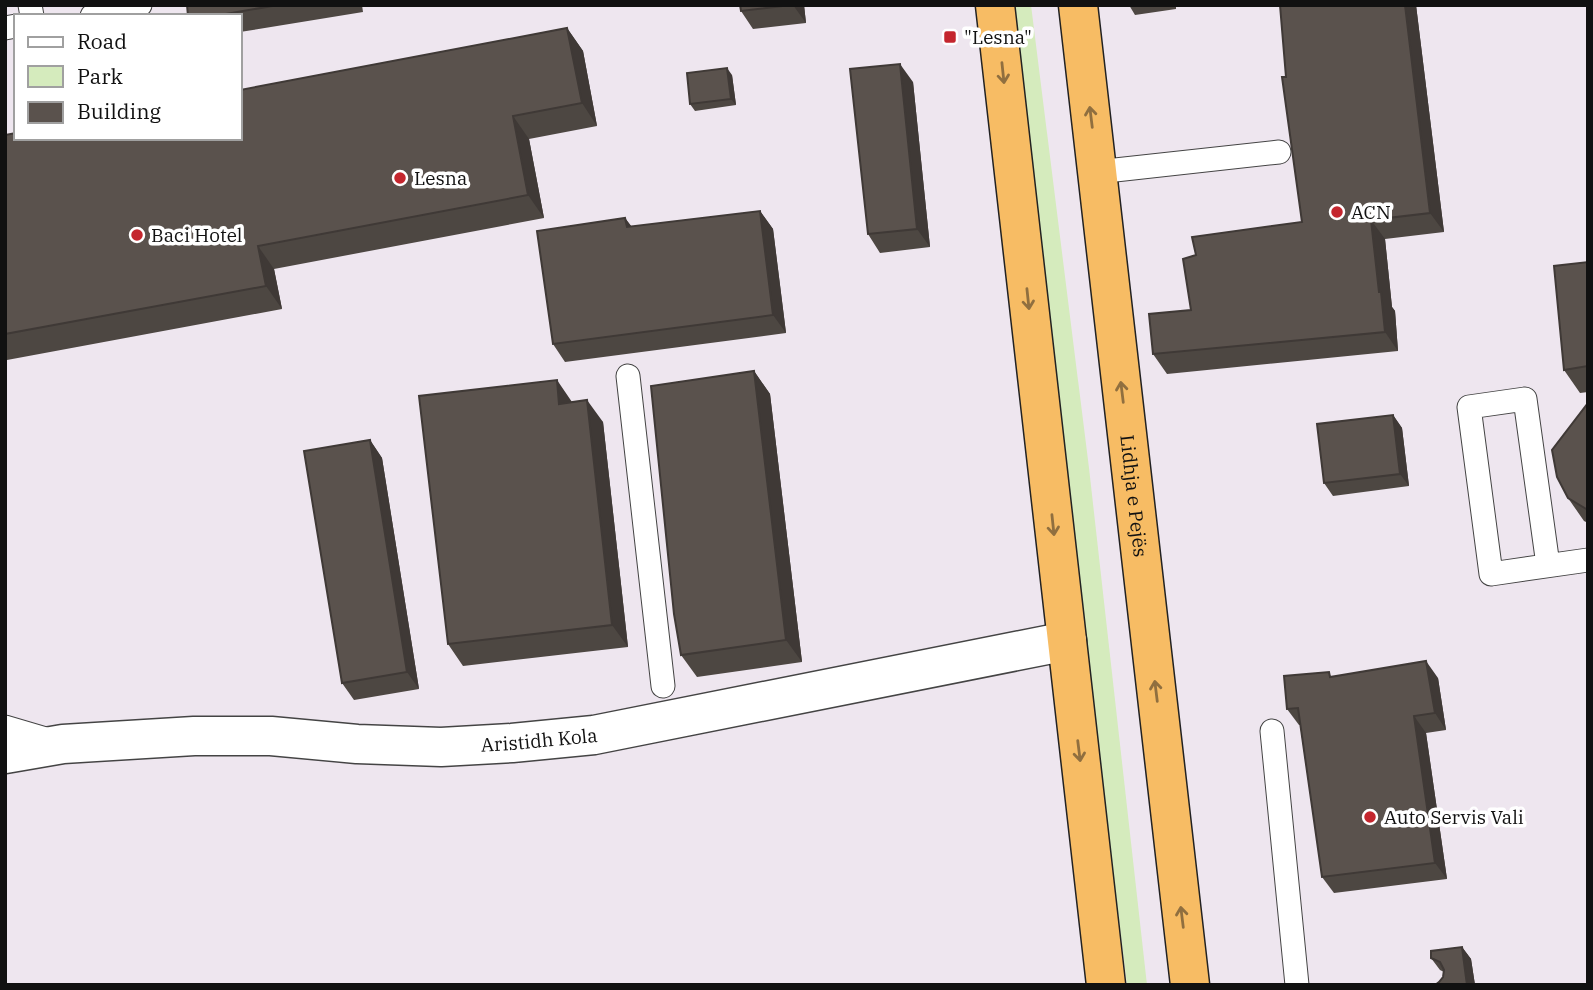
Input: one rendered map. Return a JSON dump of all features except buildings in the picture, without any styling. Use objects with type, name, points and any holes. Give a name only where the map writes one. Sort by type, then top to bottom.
[{"type":"highway","points":[[995,5],[1106,985]]},
{"type":"highway","name":"Lidhja e Pejës","points":[[1078,5],[1190,985]]},
{"type":"street","name":"Aristidh Kola","points":[[62,744],[194,736],[271,736],[357,744],[441,747],[512,743],[594,734],[1067,640]]},
{"type":"street","points":[[5,754],[62,744]]},
{"type":"lane","points":[[101,14],[141,5]]},
{"type":"lane","points":[[1097,172],[1279,152]]},
{"type":"lane","points":[[628,376],[663,686]]},
{"type":"lane","points":[[1548,565],[1525,399],[1469,407],[1491,574],[1588,559]]},
{"type":"lane","name":"Aristidh Kola","points":[[5,727],[62,744]]},
{"type":"lane","points":[[1272,731],[1297,985]]},
{"type":"shaded area","points":[[5,5],[1588,5],[1588,985],[5,985]]},
{"type":"green space","points":[[1009,5],[1031,5],[1089,468],[1147,985],[1127,985]]},
{"type":"place","name":"\"Lesna\"","points":[[950,37]]},
{"type":"place","name":"Lesna","points":[[400,178]]},
{"type":"place","name":"ACN","points":[[1337,212]]},
{"type":"place","name":"Baci Hotel","points":[[137,235]]},
{"type":"place","name":"Auto Servis Vali","points":[[1370,817]]}]
